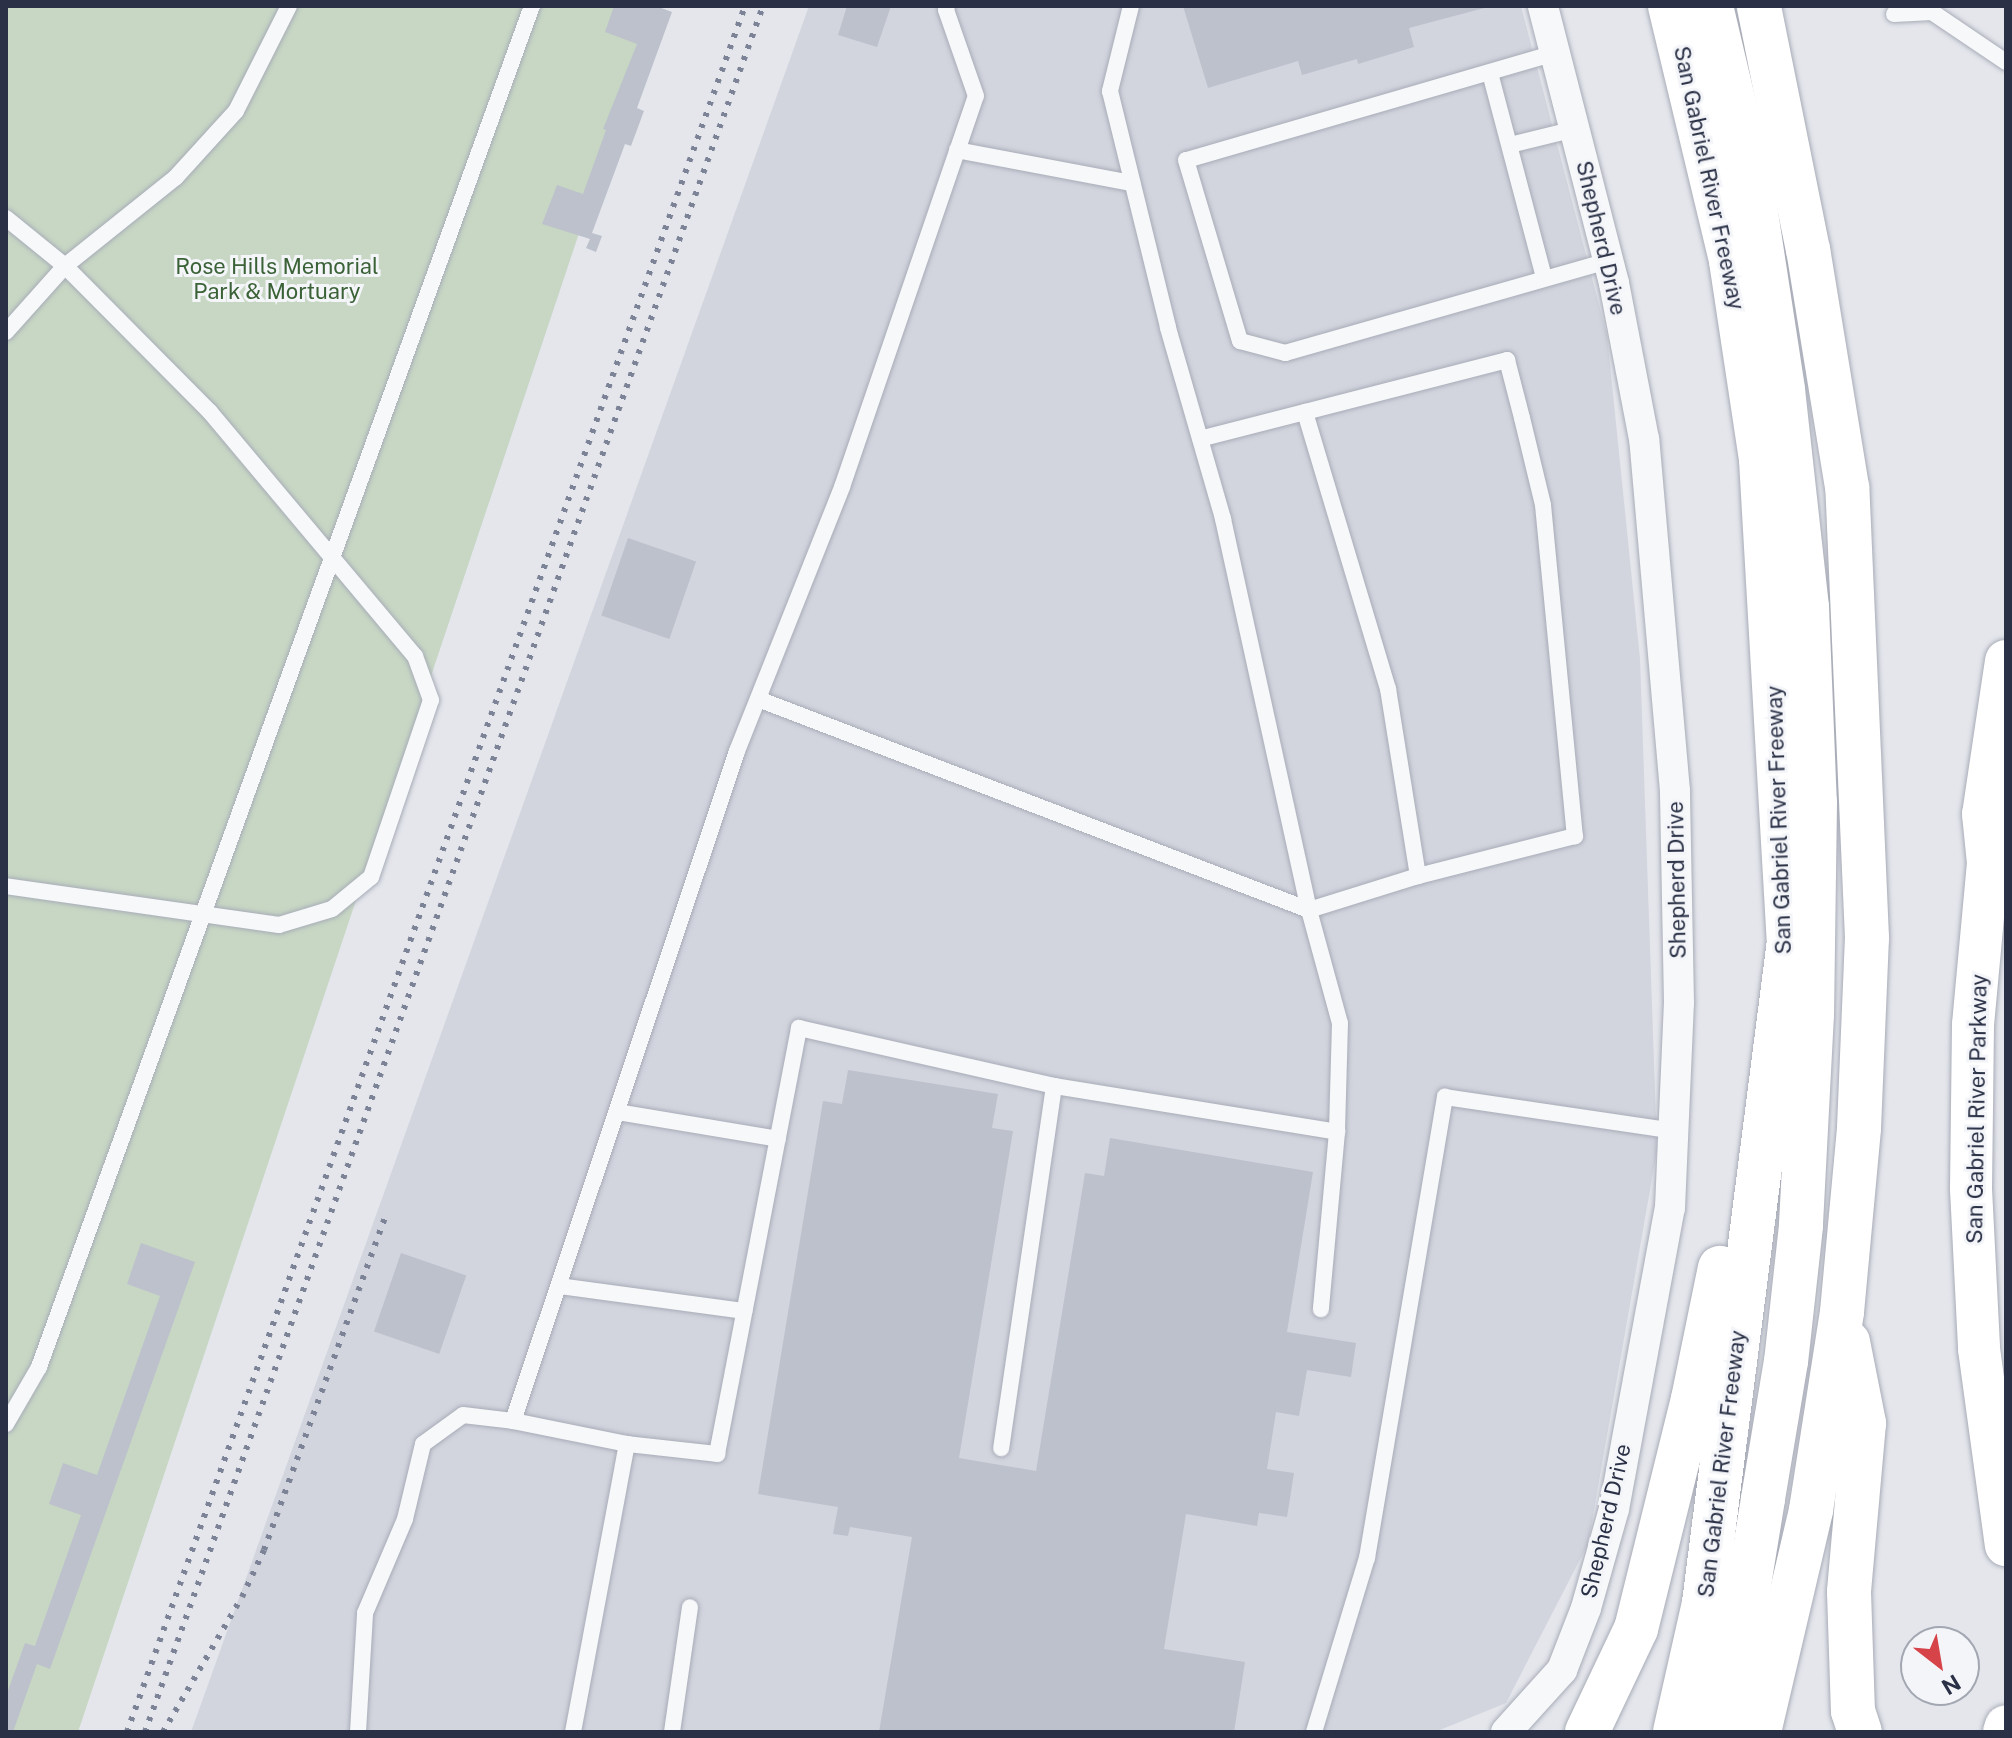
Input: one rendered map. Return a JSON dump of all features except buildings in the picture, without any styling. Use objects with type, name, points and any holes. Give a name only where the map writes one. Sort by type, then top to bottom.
[{"type":"highway","name":"San Gabriel River Freeway","points":[[1670,6],[1731,261],[1761,460],[1789,941],[1704,1603],[1675,1732]]},
{"type":"highway","points":[[1711,6],[1749,167],[1783,390],[1807,607],[1815,802],[1812,1028],[1801,1226],[1786,1361],[1759,1529],[1741,1633],[1717,1732]]},
{"type":"highway","points":[[1728,6],[1775,240],[1806,449],[1827,685],[1832,895],[1826,1106],[1796,1415],[1779,1517],[1798,1572]]},
{"type":"highway","points":[[1759,6],[1806,236],[1847,487],[1867,938],[1859,1128],[1842,1312],[1811,1510],[1759,1732]]},
{"type":"highway","points":[[1587,1732],[1636,1629],[1693,1399],[1789,941]]},
{"type":"highway","points":[[1842,1312],[1864,1423],[1849,1592],[1853,1711],[1860,1732]]},
{"type":"main road","name":"San Gabriel River Parkway","points":[[2006,661],[1983,814],[1997,850],[1973,1025],[1971,1189],[1979,1349],[2002,1490],[2006,1545]]},
{"type":"main road","points":[[2004,1732],[2006,1726]]},
{"type":"street","name":"Shepherd Drive","points":[[1506,1732],[1562,1670],[1586,1608],[1614,1509],[1670,1208],[1679,1003],[1675,791],[1644,439],[1609,261],[1543,6]]},
{"type":"lane","points":[[6,332],[65,266],[176,177],[236,111],[289,6]]},
{"type":"lane","points":[[6,1424],[39,1367],[532,6]]},
{"type":"lane","points":[[513,1421],[737,751],[842,487],[976,96],[947,6]]},
{"type":"lane","points":[[1131,6],[1110,91],[1223,519],[1309,910],[1340,1023],[1337,1132],[1321,1309]]},
{"type":"lane","points":[[1894,14],[1932,12],[2006,62]]},
{"type":"lane","points":[[1555,53],[1186,160],[1240,341],[1285,353],[1609,261]]},
{"type":"lane","points":[[1490,73],[1544,277]]},
{"type":"lane","points":[[1510,145],[1575,129]]},
{"type":"lane","points":[[957,150],[1132,183]]},
{"type":"lane","points":[[6,218],[65,266],[210,412],[415,656],[431,700],[371,877],[332,909],[279,925],[6,886]]},
{"type":"lane","points":[[758,699],[1309,910],[1418,876],[1575,836],[1543,505],[1507,360],[1200,439]]},
{"type":"lane","points":[[1305,412],[1388,689],[1418,876]]},
{"type":"lane","points":[[358,1732],[365,1613],[405,1519],[423,1444],[463,1415],[513,1421],[627,1444],[717,1454],[799,1028],[1054,1086],[1337,1132]]},
{"type":"lane","points":[[1001,1448],[1054,1086]]},
{"type":"lane","points":[[1314,1732],[1367,1558],[1445,1097],[1675,1131]]},
{"type":"lane","points":[[617,1112],[778,1139]]},
{"type":"lane","points":[[559,1286],[744,1311]]},
{"type":"lane","points":[[573,1732],[627,1444]]},
{"type":"lane","points":[[672,1732],[690,1607]]},
{"type":"shaded area","points":[[809,6],[1521,6],[1607,335],[1640,659],[1657,1150],[1588,1544],[1506,1703],[1435,1732],[191,1732]]},
{"type":"green space","name":"Rose Hills Memorial Park & Mortuary","points":[[6,6],[655,6],[78,1732],[6,1732]]},
{"type":"railway","points":[[127,1732],[745,6]]},
{"type":"railway","points":[[145,1732],[763,6]]},
{"type":"railway","points":[[163,1732],[242,1597],[264,1550],[386,1214]]}]
